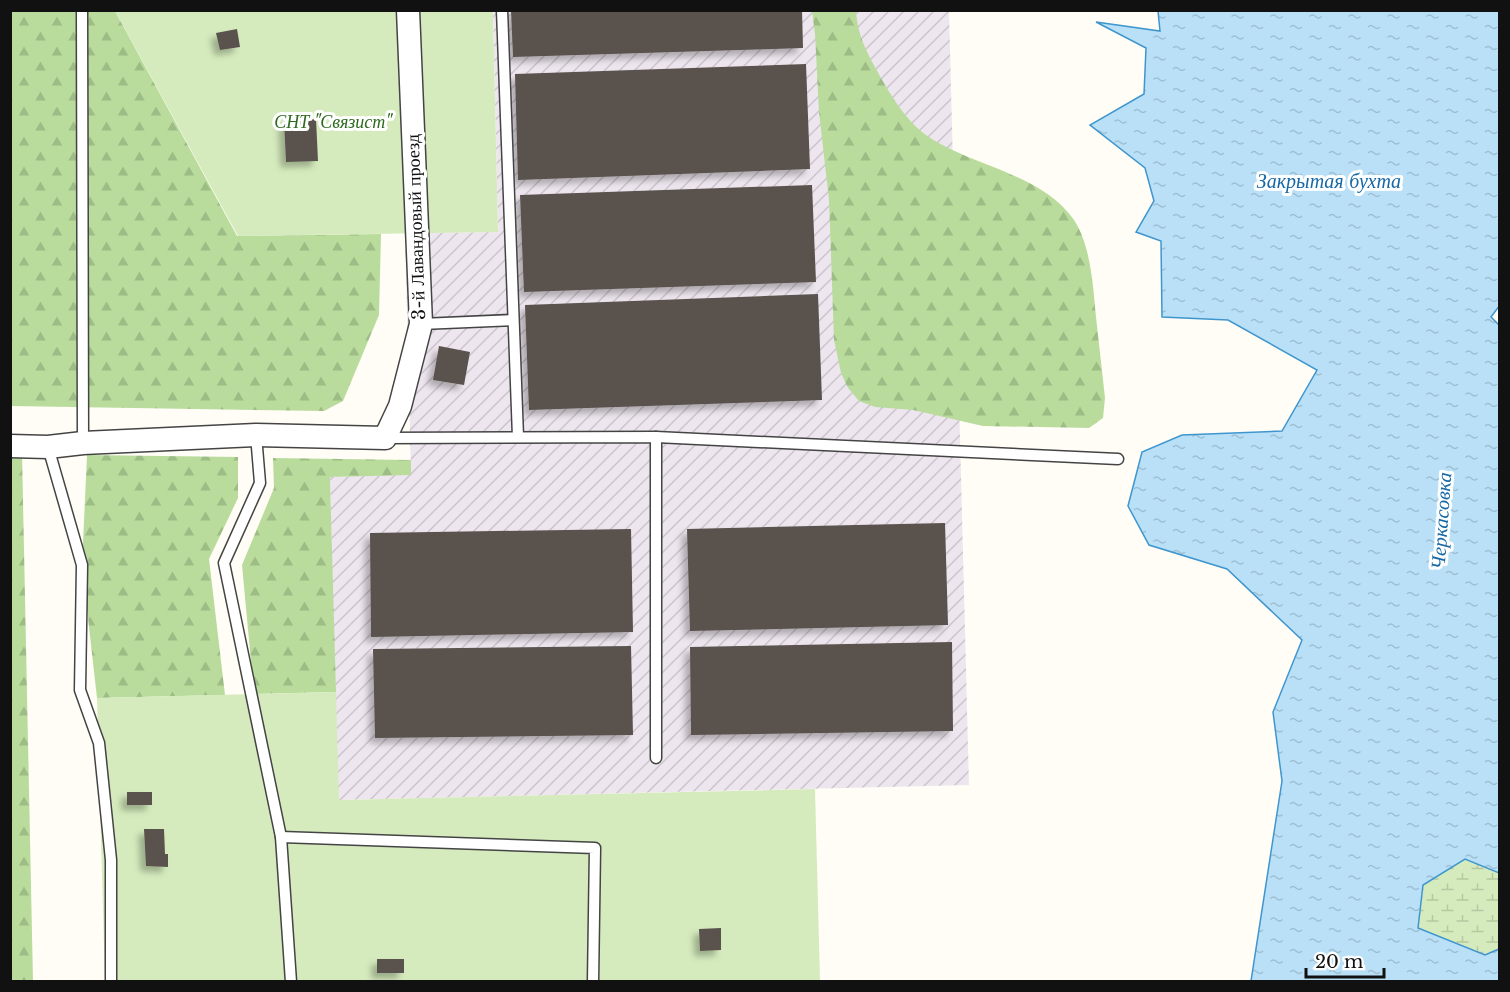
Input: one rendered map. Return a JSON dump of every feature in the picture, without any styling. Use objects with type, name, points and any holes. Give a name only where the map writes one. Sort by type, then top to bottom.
[{"type":"street","name":"3-й Лавандовый проезд","points":[[385,438],[400,406],[421,324],[408,10]]},
{"type":"street","points":[[10,446],[48,447],[83,443],[256,435],[385,438]]},
{"type":"lane","points":[[82,10],[83,443]]},
{"type":"lane","points":[[502,10],[518,437]]},
{"type":"lane","points":[[421,324],[513,320]]},
{"type":"lane","points":[[256,435],[260,483],[224,563],[281,837],[291,981]]},
{"type":"lane","points":[[656,437],[656,758]]},
{"type":"lane","points":[[385,438],[656,437],[1118,459]]},
{"type":"lane","points":[[48,447],[82,565],[80,690],[99,743],[111,861],[111,981]]},
{"type":"lane","points":[[281,837],[595,848],[593,981]]},
{"type":"shaded area","points":[[493,11],[949,11],[969,785],[338,800],[330,477],[411,474],[405,233],[498,232]]},
{"type":"green space","points":[[11,11],[115,11],[237,236],[381,234],[379,315],[343,401],[324,411],[11,406]]},
{"type":"green space","name":"СНТ \"Связист\"","points":[[115,11],[493,11],[498,232],[238,236]]},
{"type":"green space","points":[[812,11],[856,11],[861,38],[881,78],[904,114],[922,132],[940,144],[1042,190],[1060,204],[1074,220],[1088,254],[1105,398],[1103,418],[1089,428],[983,426],[913,410],[875,407],[859,401],[848,388],[841,373],[834,340],[829,200],[819,112]]},
{"type":"green space","points":[[11,454],[22,454],[33,981],[11,982]]},
{"type":"green space","points":[[87,455],[238,457],[238,498],[209,559],[225,695],[97,698],[82,565]]},
{"type":"green space","points":[[273,458],[411,460],[411,475],[330,477],[336,692],[254,694],[242,565],[274,488]]},
{"type":"green space","points":[[336,692],[339,800],[815,789],[820,981],[105,981],[97,698]]},
{"type":"green space","points":[[1465,859],[1499,873],[1499,949],[1485,955],[1418,928],[1423,885]]},
{"type":"water","points":[[1158,11],[1499,11],[1500,305],[1491,317],[1500,326],[1499,873],[1465,859],[1423,885],[1418,928],[1485,955],[1499,949],[1499,981],[1251,981],[1282,781],[1273,712],[1302,640],[1227,569],[1149,545],[1128,506],[1142,452],[1182,435],[1282,431],[1317,370],[1228,320],[1162,317],[1161,241],[1136,232],[1154,201],[1145,168],[1090,125],[1144,94],[1146,48],[1096,22],[1160,31]]},
{"type":"building","points":[[511,10],[802,10],[803,48],[513,57]]},
{"type":"building","points":[[237,29],[240,47],[220,50],[216,33]]},
{"type":"building","points":[[806,64],[810,169],[518,180],[515,74]]},
{"type":"building","points":[[316,119],[318,161],[286,162],[284,121]]},
{"type":"building","points":[[812,185],[816,282],[524,292],[520,195]]},
{"type":"building","points":[[818,294],[822,400],[529,410],[525,305]]},
{"type":"building","points":[[439,346],[470,352],[464,385],[433,380]]},
{"type":"building","points":[[945,523],[948,625],[690,631],[687,529]]},
{"type":"building","points":[[631,529],[633,632],[371,637],[370,533]]},
{"type":"building","points":[[952,642],[953,731],[691,735],[690,647]]},
{"type":"building","points":[[631,646],[633,735],[375,738],[373,649]]},
{"type":"building","points":[[127,792],[152,792],[152,805],[127,805]]},
{"type":"building","points":[[144,829],[164,829],[168,867],[146,866]]},
{"type":"building","points":[[721,928],[721,950],[700,951],[699,929]]},
{"type":"building","points":[[377,959],[404,959],[404,973],[377,973]]},
{"type":"water label","name":"Закрытая бухта","points":[[1329,181]]},
{"type":"water label","name":"Черкасовка","points":[[1441,521]]}]
